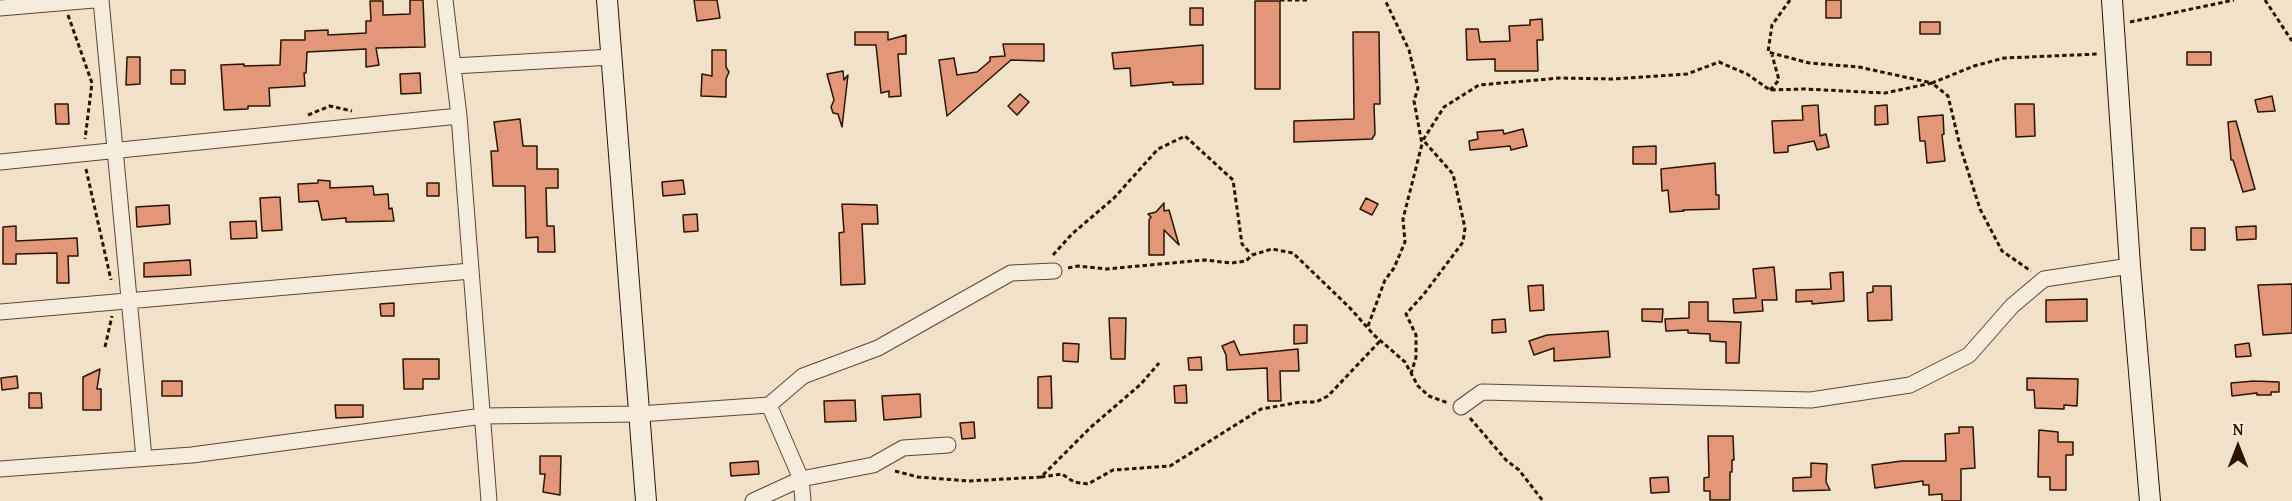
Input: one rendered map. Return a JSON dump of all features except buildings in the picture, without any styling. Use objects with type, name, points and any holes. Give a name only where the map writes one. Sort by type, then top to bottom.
[{"type":"street","points":[[0,8],[94,0]]},
{"type":"street","points":[[101,0],[116,151],[123,301],[144,458]]},
{"type":"street","points":[[445,0],[459,116],[489,501]]},
{"type":"street","points":[[607,0],[646,501]]},
{"type":"street","points":[[2112,0],[2130,266],[2150,501]]},
{"type":"street","points":[[453,66],[612,57]]},
{"type":"street","points":[[0,162],[459,116]]},
{"type":"street","points":[[1461,407],[1482,392],[1811,400],[1910,386],[1969,355],[2012,306],[2044,279],[2130,266]]},
{"type":"street","points":[[0,312],[471,271]]},
{"type":"street","points":[[0,469],[192,454],[483,416],[639,414],[769,405],[803,376],[878,348],[1011,273],[1047,271]]},
{"type":"street","points":[[769,405],[801,479],[803,501]]},
{"type":"street","points":[[753,501],[801,479],[873,465],[903,448],[948,445]]},
{"type":"path","points":[[1280,0],[1291,2],[1310,0]]},
{"type":"path","points":[[1368,326],[1385,280],[1394,268],[1405,242],[1403,219],[1422,144],[1414,101],[1418,88],[1408,50],[1385,0]]},
{"type":"path","points":[[1770,90],[1779,80],[1772,55],[1768,52],[1772,25],[1790,0]]},
{"type":"path","points":[[2114,26],[2234,0]]},
{"type":"path","points":[[2265,0],[2292,40]]},
{"type":"path","points":[[63,2],[92,83],[83,154],[123,301],[105,347]]},
{"type":"path","points":[[1411,374],[1416,357],[1416,335],[1406,314],[1463,242],[1465,228],[1453,174],[1423,140],[1444,108],[1479,85],[1560,78],[1612,79],[1687,74],[1719,62],[1747,74],[1770,90],[1885,93],[1932,83],[1974,66],[2004,58],[2116,53]]},
{"type":"path","points":[[1772,55],[1809,63],[1859,67],[1932,83],[1948,96],[1960,146],[1980,209],[2002,251],[2044,279]]},
{"type":"path","points":[[1047,271],[1072,234],[1114,198],[1158,148],[1185,136],[1233,180],[1242,244],[1252,255]]},
{"type":"path","points":[[1047,271],[1078,266],[1107,269],[1204,260],[1232,263],[1246,261],[1252,255],[1272,249],[1293,253],[1405,362],[1418,386],[1429,396],[1461,407],[1506,460],[1519,470],[1543,501]]},
{"type":"path","points":[[873,465],[928,478],[969,481],[1062,474],[1074,482],[1088,484],[1113,470],[1170,466],[1261,409],[1301,402],[1316,402],[1328,396],[1380,340]]},
{"type":"path","points":[[1041,477],[1091,427],[1141,384],[1159,363]]}]
